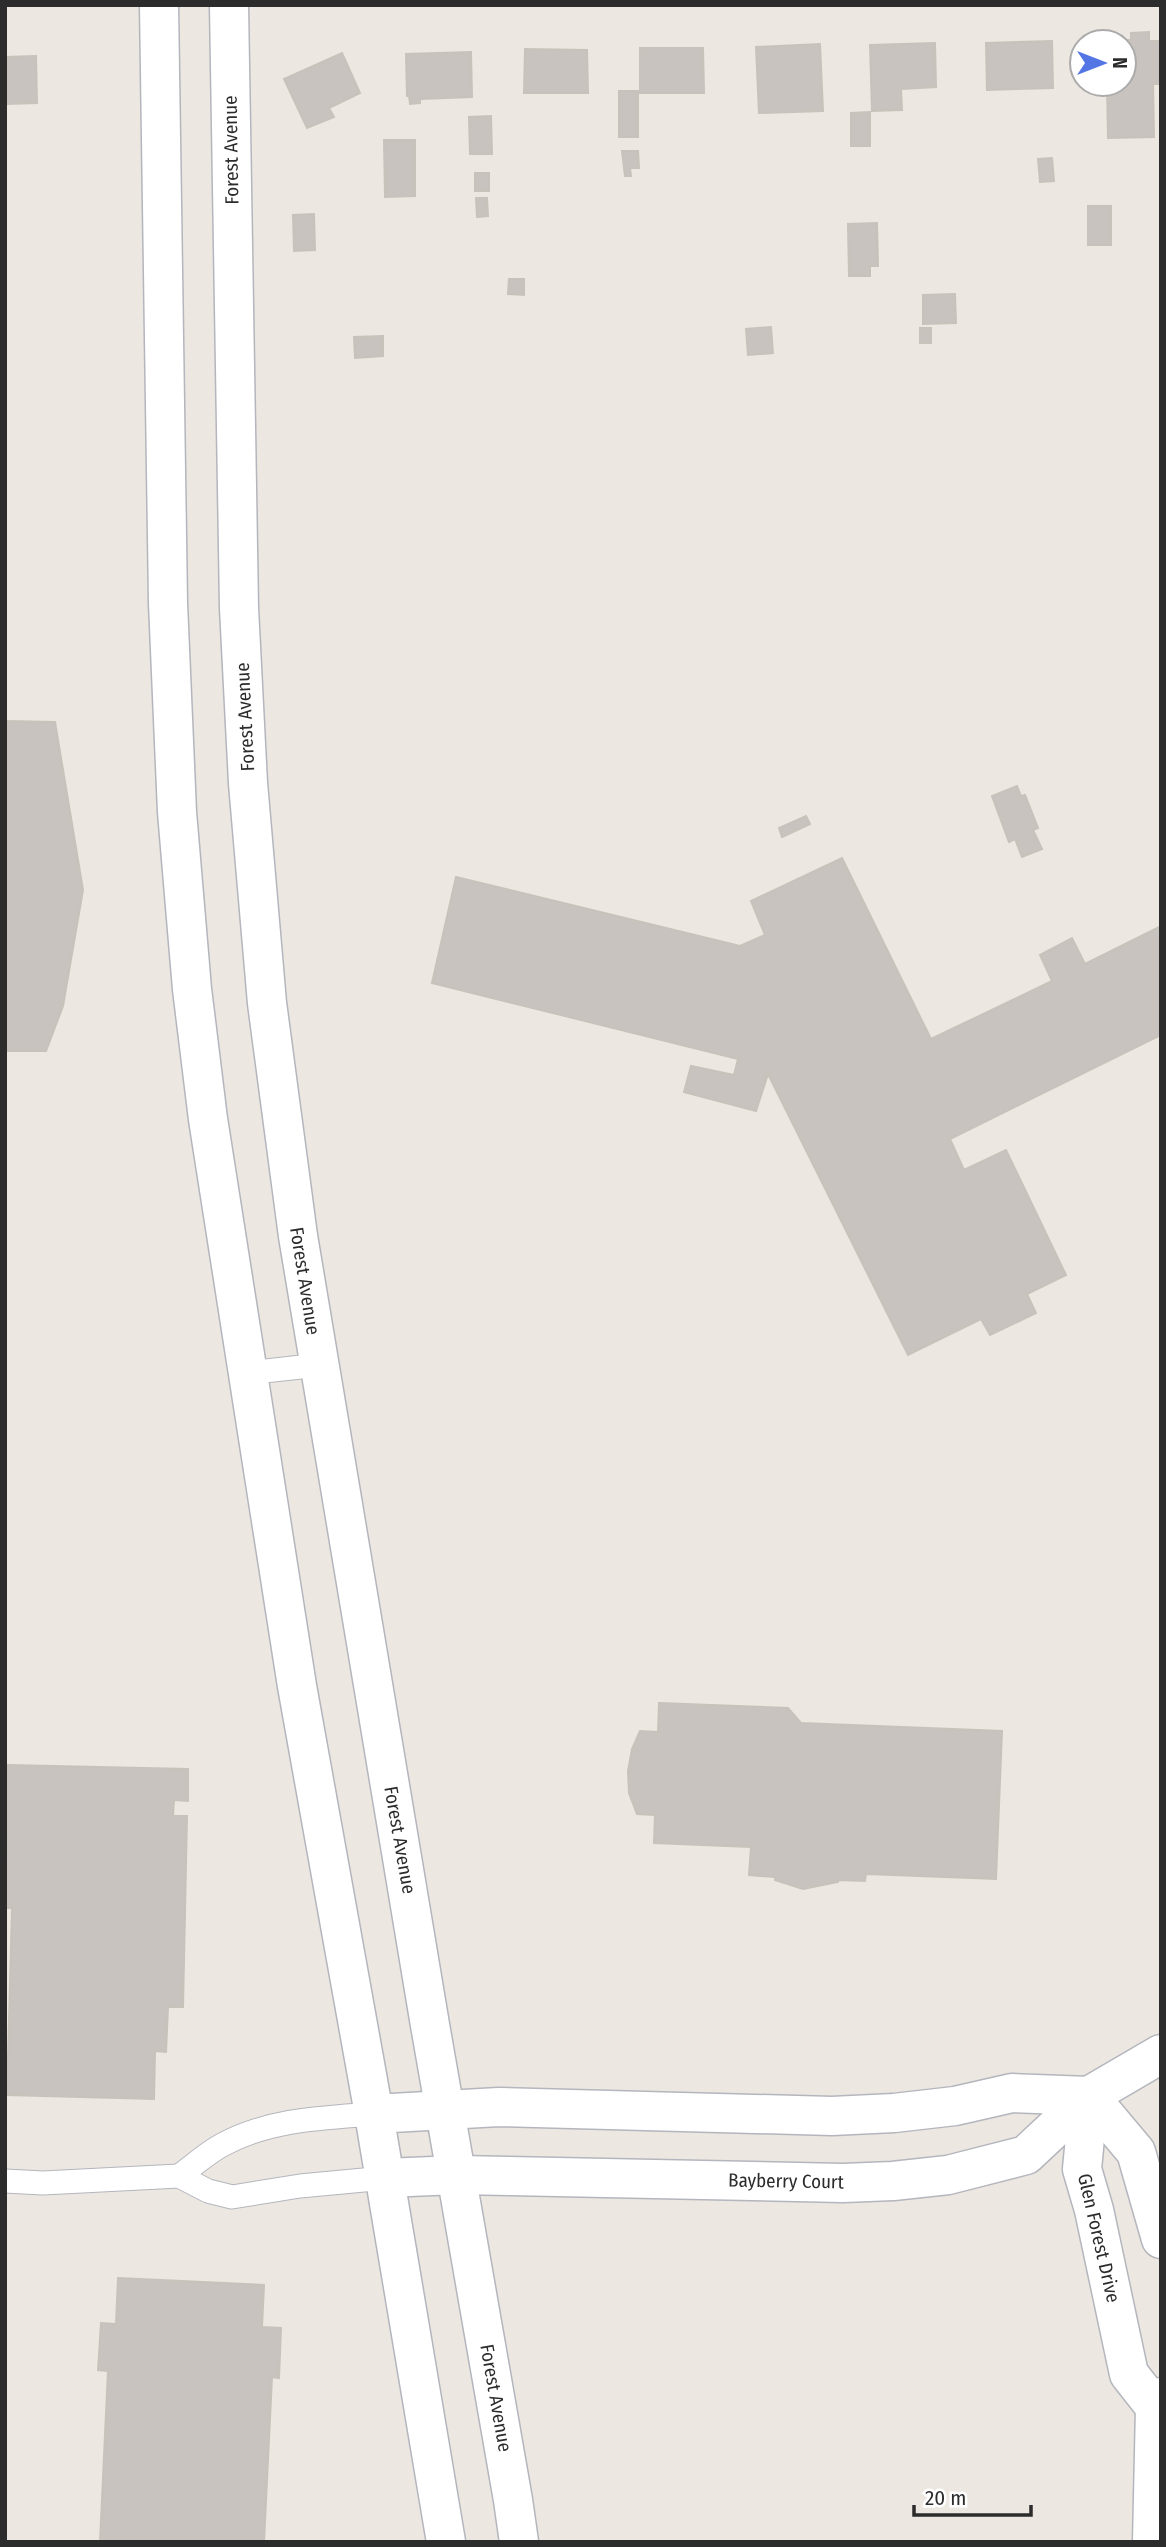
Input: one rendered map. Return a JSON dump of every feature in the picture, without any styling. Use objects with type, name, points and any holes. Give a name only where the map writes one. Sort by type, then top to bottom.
[{"type":"main road","points":[[159,5],[168,603],[177,812],[192,989],[208,1119],[297,1686],[374,2113],[446,2542]]},
{"type":"main road","name":"Forest Avenue","points":[[229,5],[239,608],[259,924],[276,1079],[319,1365],[519,2542]]},
{"type":"main road","name":"Bayberry Court","points":[[385,2178],[457,2175],[843,2183],[948,2175],[1026,2155],[1089,2096],[1161,2054]]},
{"type":"main road","points":[[374,2113],[499,2107],[832,2116],[955,2106],[1013,2093],[1089,2096],[1136,2152],[1161,2239]]},
{"type":"main road","name":"Glen Forest Drive","points":[[1089,2096],[1082,2169],[1094,2210],[1129,2374],[1158,2402],[1152,2542]]},
{"type":"lane","points":[[247,1373],[319,1365]]},
{"type":"lane","points":[[179,2176],[220,2146],[250,2132],[279,2123],[374,2113]]},
{"type":"lane","points":[[5,2181],[43,2183],[179,2176],[208,2191],[232,2197],[300,2186],[385,2178]]},
{"type":"building","points":[[1149,32],[1149,41],[1161,41],[1161,84],[1153,84],[1154,137],[1108,138],[1107,98],[1138,98],[1138,33]]},
{"type":"building","points":[[1052,41],[1053,88],[987,90],[986,43]]},
{"type":"building","points":[[935,43],[936,87],[901,89],[902,110],[872,111],[870,45]]},
{"type":"building","points":[[820,44],[823,111],[759,113],[756,47]]},
{"type":"building","points":[[640,48],[703,48],[704,93],[640,93]]},
{"type":"building","points":[[525,49],[587,50],[588,93],[524,93]]},
{"type":"building","points":[[471,52],[472,97],[420,99],[420,103],[410,104],[407,96],[406,54]]},
{"type":"building","points":[[342,53],[360,93],[329,108],[334,117],[307,128],[284,79]]},
{"type":"building","points":[[36,56],[37,103],[5,104],[5,57]]},
{"type":"building","points":[[619,91],[638,91],[638,137],[619,137]]},
{"type":"building","points":[[870,112],[870,146],[851,146],[851,113]]},
{"type":"building","points":[[491,116],[492,154],[470,154],[469,117]]},
{"type":"building","points":[[384,140],[415,140],[415,196],[385,197]]},
{"type":"building","points":[[622,151],[638,151],[639,168],[630,168],[631,176],[625,176]]},
{"type":"building","points":[[1052,158],[1054,181],[1040,182],[1038,159]]},
{"type":"building","points":[[475,173],[489,173],[489,191],[475,191]]},
{"type":"building","points":[[476,198],[487,198],[488,216],[477,217]]},
{"type":"building","points":[[1088,206],[1111,206],[1111,245],[1088,245]]},
{"type":"building","points":[[314,214],[315,250],[294,251],[293,215]]},
{"type":"building","points":[[877,223],[878,266],[870,266],[870,276],[849,276],[848,224]]},
{"type":"building","points":[[509,279],[524,279],[524,295],[508,294]]},
{"type":"building","points":[[955,294],[956,323],[923,324],[923,295]]},
{"type":"building","points":[[771,327],[773,353],[748,355],[746,329]]},
{"type":"building","points":[[920,328],[931,328],[931,343],[920,343]]},
{"type":"building","points":[[383,336],[383,356],[355,358],[354,337]]},
{"type":"building","points":[[5,721],[55,722],[83,890],[63,1006],[46,1051],[5,1051]]},
{"type":"building","points":[[1017,786],[1021,796],[1025,795],[1038,828],[1033,830],[1042,849],[1022,857],[1015,839],[1009,842],[992,796]]},
{"type":"building","points":[[806,816],[810,824],[782,837],[779,828]]},
{"type":"building","points":[[842,858],[931,1039],[1052,981],[1040,955],[1072,938],[1085,964],[1161,926],[1161,1035],[950,1139],[964,1170],[1006,1150],[1066,1275],[1027,1294],[1036,1313],[990,1335],[981,1319],[908,1355],[768,1074],[756,1111],[684,1092],[691,1066],[734,1075],[738,1059],[432,983],[456,877],[740,946],[765,935],[751,901]]},
{"type":"building","points":[[659,1703],[788,1708],[801,1723],[1002,1731],[996,1879],[866,1874],[865,1881],[838,1880],[803,1889],[775,1880],[775,1877],[749,1875],[751,1847],[654,1843],[655,1815],[637,1814],[629,1793],[628,1771],[632,1749],[640,1731],[658,1732]]},
{"type":"building","points":[[8,1765],[188,1769],[188,1801],[174,1800],[173,1816],[187,1816],[183,2007],[168,2007],[166,2052],[155,2051],[154,2099],[7,2095],[12,1908],[5,1908]]},
{"type":"building","points":[[118,2278],[264,2285],[262,2327],[281,2328],[279,2378],[272,2377],[264,2542],[100,2542],[108,2371],[98,2370],[101,2323],[116,2324]]}]
